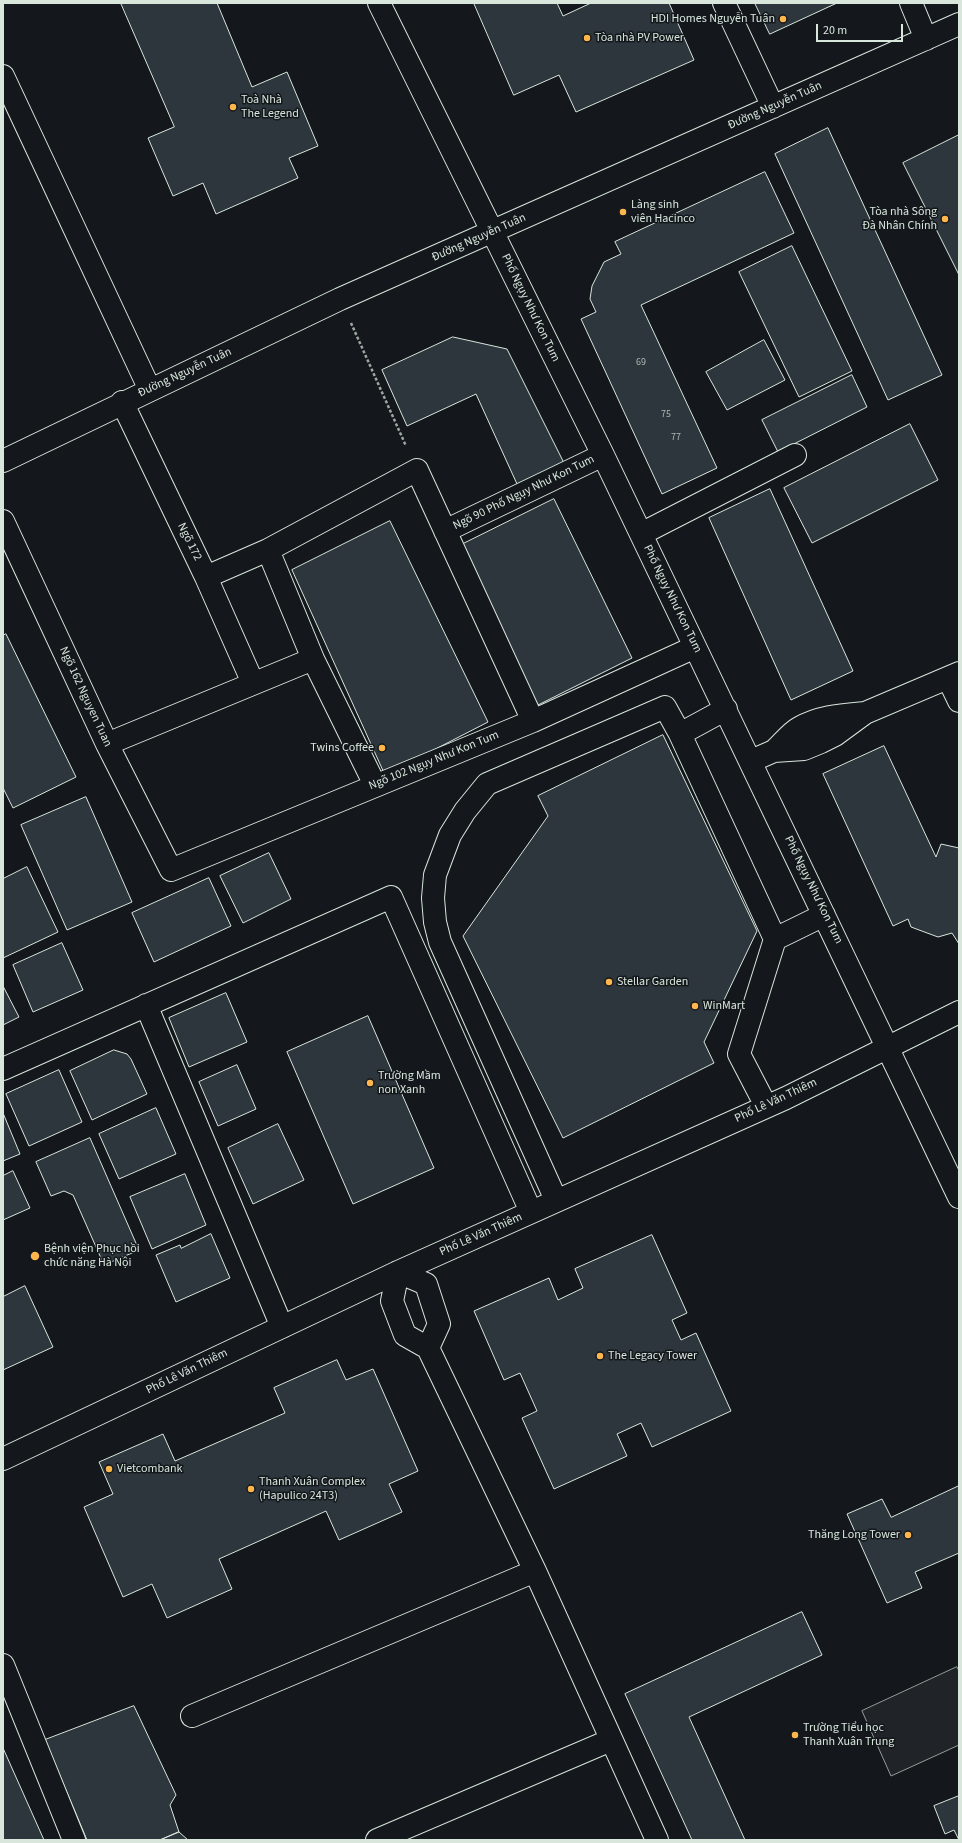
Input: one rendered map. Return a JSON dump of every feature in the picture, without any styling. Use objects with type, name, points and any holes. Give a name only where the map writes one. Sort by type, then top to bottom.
[{"type":"street","name":"Phố Ngụy Như Kon Tum","points":[[379,3],[603,455],[695,647],[726,708],[959,1198]]},
{"type":"street","points":[[724,3],[773,107]]},
{"type":"street","points":[[911,3],[926,39]]},
{"type":"street","name":"Đường Nguyễn Tuân","points":[[3,461],[122,402],[340,299],[959,24]]},
{"type":"street","points":[[3,76],[150,390]]},
{"type":"street","name":"Ngõ 172","points":[[122,402],[206,577],[253,683]]},
{"type":"street","name":"Ngõ 90 Phố Ngụy Như Kon Tum","points":[[445,531],[603,455]]},
{"type":"street","points":[[641,534],[795,455]]},
{"type":"street","points":[[206,577],[268,550],[417,470],[533,721]]},
{"type":"street","name":"Ngõ 162 Nguyen Tuan","points":[[3,521],[106,744],[171,870]]},
{"type":"street","points":[[268,550],[313,659],[375,785]]},
{"type":"street","name":"Ngõ 102 Ngụy Như Kon Tum","points":[[171,870],[533,721],[695,647]]},
{"type":"street","points":[[106,744],[313,659]]},
{"type":"street","points":[[751,761],[774,751],[798,728],[828,716],[866,713],[954,675],[959,701]]},
{"type":"street","points":[[556,1200],[440,942],[435,922],[433,898],[435,875],[450,835],[464,811],[488,784],[665,707],[680,734],[775,939],[739,1054],[766,1106]]},
{"type":"street","points":[[680,734],[726,708]]},
{"type":"street","points":[[3,1069],[391,897],[531,1212]]},
{"type":"street","points":[[775,939],[824,915]]},
{"type":"street","points":[[146,1005],[282,1327]]},
{"type":"street","name":"Phố Lê Văn Thiêm","points":[[3,1459],[398,1272],[766,1106],[888,1048],[959,1012]]},
{"type":"street","points":[[428,1348],[439,1324],[426,1284],[398,1272],[392,1301],[404,1335],[428,1348],[535,1572],[657,1840]]},
{"type":"street","points":[[192,1716],[535,1572]]},
{"type":"street","points":[[3,1665],[74,1840]]},
{"type":"street","points":[[377,1840],[611,1740]]},
{"type":"path","points":[[340,299],[417,470]]},
{"type":"shaded area","points":[[957,1667],[959,1671],[959,1745],[891,1776],[862,1711]]},
{"type":"building","name":"Toà Nhà The Legend","points":[[121,3],[217,3],[252,87],[287,72],[318,146],[289,158],[298,178],[216,214],[203,183],[173,196],[148,138],[174,127]]},
{"type":"building","name":"Tòa nhà PV Power","points":[[474,3],[557,3],[563,16],[591,3],[669,3],[694,60],[576,112],[559,75],[514,95]]},
{"type":"building","name":"HDI Homes Nguyễn Tuân","points":[[755,3],[837,3],[770,34]]},
{"type":"building","points":[[828,128],[942,375],[888,400],[775,154]]},
{"type":"building","name":"Tòa nhà Sông Đà Nhân Chính","points":[[959,135],[959,275],[903,163]]},
{"type":"building","points":[[765,172],[794,233],[641,305],[717,468],[662,494],[581,319],[596,312],[590,299],[592,286],[604,262],[621,254],[615,242]]},
{"type":"building","points":[[792,246],[852,371],[799,397],[739,272]]},
{"type":"building","points":[[453,337],[507,349],[564,463],[517,484],[476,394],[407,426],[382,370]]},
{"type":"building","points":[[764,340],[785,380],[727,410],[706,372]]},
{"type":"building","points":[[852,375],[867,407],[778,452],[762,420]]},
{"type":"building","points":[[910,424],[938,480],[812,543],[784,488]]},
{"type":"building","points":[[770,489],[853,671],[791,700],[709,518]]},
{"type":"building","points":[[554,499],[632,658],[536,706],[457,547]]},
{"type":"building","points":[[390,521],[488,722],[385,775],[292,570]]},
{"type":"building","points":[[6,634],[76,777],[13,808],[3,788],[3,636]]},
{"type":"building","name":"Stellar Garden","points":[[663,735],[757,931],[704,1042],[714,1063],[563,1138],[463,936],[548,816],[538,796]]},
{"type":"building","points":[[884,746],[936,857],[941,844],[959,848],[959,944],[952,933],[938,937],[911,927],[908,919],[893,926],[823,774]]},
{"type":"building","points":[[86,797],[132,902],[67,930],[21,825]]},
{"type":"building","points":[[269,853],[291,899],[243,923],[220,876]]},
{"type":"building","points":[[27,867],[58,932],[3,958],[3,879]]},
{"type":"building","points":[[209,878],[231,926],[154,962],[132,913]]},
{"type":"building","points":[[62,943],[83,990],[33,1012],[13,965]]},
{"type":"building","points":[[3,986],[19,1017],[3,1025]]},
{"type":"building","points":[[226,993],[247,1042],[189,1067],[169,1018]]},
{"type":"building","points":[[368,1016],[434,1168],[353,1204],[287,1052]]},
{"type":"building","points":[[114,1050],[127,1054],[131,1059],[147,1094],[92,1120],[70,1071]]},
{"type":"building","points":[[237,1065],[256,1109],[218,1126],[199,1082]]},
{"type":"building","points":[[59,1070],[82,1122],[29,1146],[6,1094]]},
{"type":"building","points":[[156,1108],[176,1154],[119,1179],[99,1134]]},
{"type":"building","points":[[3,1113],[20,1154],[3,1161]]},
{"type":"building","points":[[278,1124],[304,1180],[253,1204],[228,1148]]},
{"type":"building","points":[[90,1138],[139,1250],[104,1265],[73,1195],[64,1191],[51,1196],[36,1162]]},
{"type":"building","points":[[13,1171],[30,1208],[3,1220],[3,1176]]},
{"type":"building","points":[[185,1174],[206,1225],[152,1249],[130,1197]]},
{"type":"building","points":[[211,1234],[230,1278],[176,1302],[156,1255],[180,1245],[181,1248]]},
{"type":"building","name":"The Legacy Tower","points":[[652,1235],[687,1313],[672,1320],[681,1340],[696,1333],[731,1411],[652,1447],[641,1423],[617,1434],[627,1456],[554,1489],[522,1418],[537,1411],[520,1373],[504,1380],[474,1311],[549,1278],[558,1300],[583,1288],[575,1269]]},
{"type":"building","points":[[25,1286],[53,1347],[3,1370],[3,1297]]},
{"type":"building","name":"Thanh Xuân Complex (Hapulico 24T3)","points":[[337,1360],[346,1380],[373,1369],[418,1471],[389,1484],[402,1512],[339,1540],[326,1511],[219,1559],[232,1589],[167,1618],[152,1584],[123,1597],[84,1507],[113,1494],[99,1462],[163,1434],[175,1461],[285,1413],[274,1388]]},
{"type":"building","name":"Thăng Long Tower","points":[[959,1486],[959,1553],[915,1572],[922,1588],[887,1603],[847,1514],[882,1499],[891,1517]]},
{"type":"building","points":[[802,1612],[822,1655],[689,1717],[745,1840],[692,1840],[625,1694]]},
{"type":"building","points":[[134,1706],[176,1795],[170,1805],[179,1832],[160,1840],[87,1840],[45,1740]]},
{"type":"building","points":[[3,1748],[44,1840],[3,1840]]},
{"type":"building","points":[[959,1796],[959,1840],[954,1830],[945,1834],[934,1806]]},
{"type":"building","points":[[179,1832],[188,1840],[160,1840]]},
{"type":"place","name":"HDI Homes Nguyễn Tuân","points":[[783,19]]},
{"type":"place","name":"Tòa nhà PV Power","points":[[587,38]]},
{"type":"place","name":"Toà Nhà The Legend","points":[[233,107]]},
{"type":"place","name":"Làng sinh viên Hacinco","points":[[623,212]]},
{"type":"place","name":"Tòa nhà Sông Đà Nhân Chính","points":[[945,219]]},
{"type":"place","name":"Twins Coffee","points":[[382,748]]},
{"type":"place","name":"Stellar Garden","points":[[609,982]]},
{"type":"place","name":"WinMart","points":[[695,1006]]},
{"type":"place","name":"Trường Mầm non Xanh","points":[[370,1083]]},
{"type":"place","name":"Bệnh viện Phục hồi chức năng Hà Nội","points":[[35,1256]]},
{"type":"place","name":"The Legacy Tower","points":[[600,1356]]},
{"type":"place","name":"Vietcombank","points":[[109,1469]]},
{"type":"place","name":"Thanh Xuân Complex (Hapulico 24T3)","points":[[251,1489]]},
{"type":"place","name":"Thăng Long Tower","points":[[908,1535]]},
{"type":"place","name":"Trường Tiểu học Thanh Xuân Trung","points":[[795,1735]]}]
